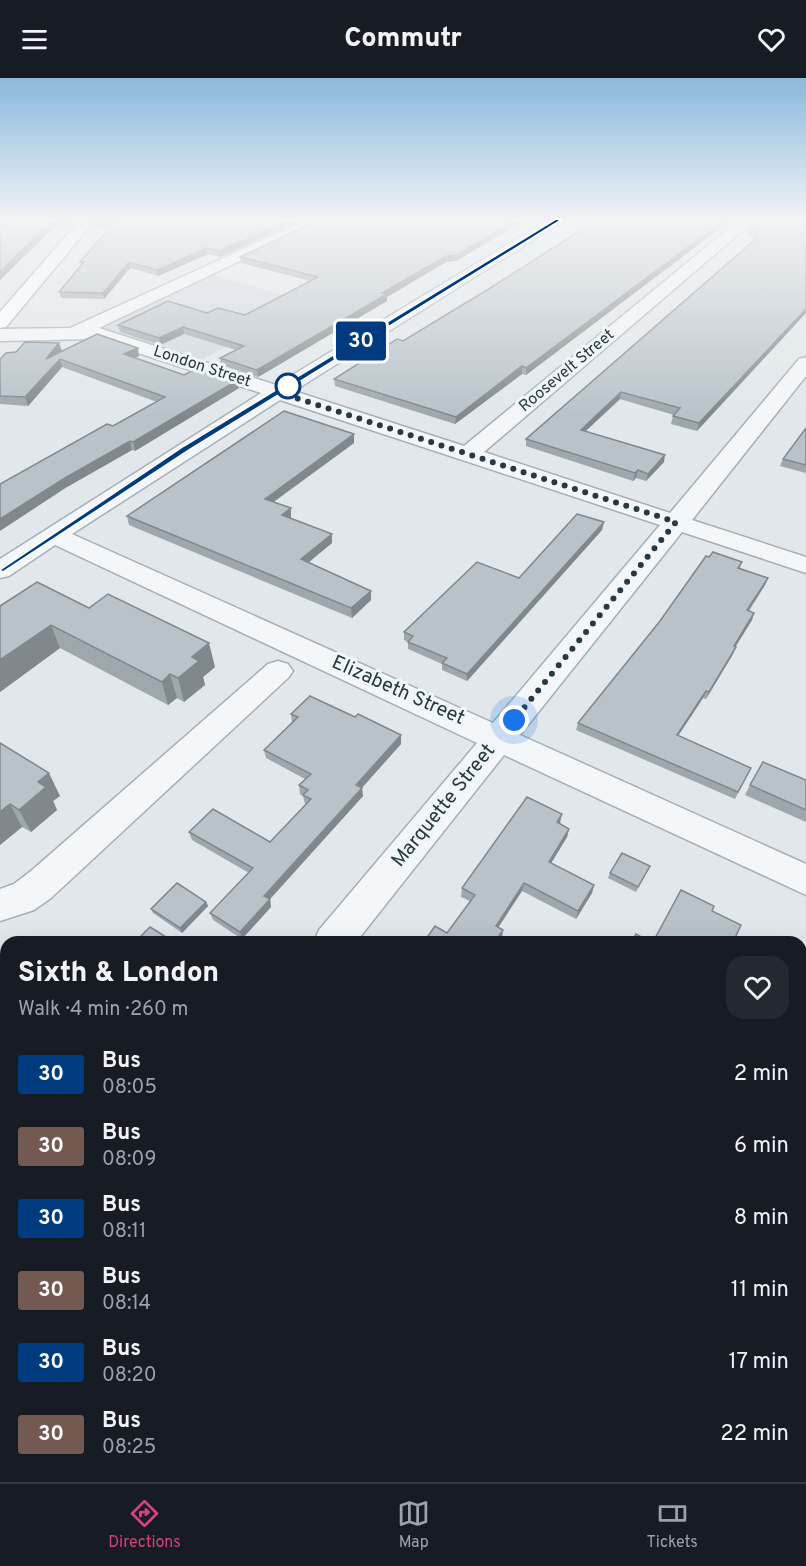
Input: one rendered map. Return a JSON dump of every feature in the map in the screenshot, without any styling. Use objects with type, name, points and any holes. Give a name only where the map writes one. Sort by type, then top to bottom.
[{"type":"main road","points":[[0,322],[31,286]]},
{"type":"street","points":[[0,334],[76,332],[177,286]]},
{"type":"street","points":[[0,570],[187,448],[451,286]]},
{"type":"street","name":"Roosevelt Street","points":[[468,454],[670,286]]},
{"type":"street","name":"London Street","points":[[76,332],[111,337],[806,565]]},
{"type":"street","name":"Marquette Street","points":[[338,936],[806,363]]},
{"type":"street","name":"Elizabeth Street","points":[[54,536],[500,738],[806,880]]},
{"type":"street","points":[[0,905],[13,903],[37,888],[278,671]]},
{"type":"shaded area","points":[[191,286],[250,286],[307,302],[201,360],[104,329],[107,325]]},
{"type":"building","points":[[64,286],[109,286],[103,293],[59,292]]},
{"type":"building","points":[[302,286],[395,286],[382,293],[387,294],[257,370],[220,358],[244,346],[183,327],[159,338],[118,325],[168,301],[207,313],[218,308],[245,315]]},
{"type":"building","points":[[494,286],[636,286],[526,368],[522,366],[456,417],[334,379],[397,339],[403,341]]},
{"type":"building","points":[[702,286],[806,286],[806,309],[699,423],[673,416],[680,408],[621,392],[581,430],[665,455],[648,474],[638,470],[635,473],[526,439]]},
{"type":"building","points":[[97,334],[138,348],[124,354],[184,375],[199,367],[238,380],[133,442],[130,441],[65,478],[0,519],[0,484],[107,424],[113,426],[165,397],[60,359],[25,397],[0,396],[0,359],[6,353],[16,352],[25,342],[59,343],[46,359]]},
{"type":"building","points":[[284,411],[354,434],[265,499],[291,508],[282,515],[332,534],[301,559],[371,591],[351,608],[127,516]]},
{"type":"building","points":[[806,428],[806,465],[783,459]]},
{"type":"building","points":[[577,514],[604,522],[467,674],[442,663],[447,658],[408,642],[413,636],[404,632],[477,562],[519,578]]},
{"type":"building","points":[[713,552],[742,562],[738,568],[768,578],[747,610],[754,613],[734,646],[736,647],[709,692],[706,691],[677,735],[751,768],[738,792],[578,723],[660,621],[706,556],[709,557]]},
{"type":"building","points":[[37,582],[89,608],[108,594],[209,643],[192,657],[199,661],[178,678],[170,674],[162,682],[51,625],[0,660],[0,606]]},
{"type":"building","points":[[310,696],[355,717],[358,714],[401,735],[356,785],[362,788],[264,896],[270,899],[240,932],[210,913],[253,868],[189,832],[213,809],[270,842],[311,799],[303,795],[308,790],[299,785],[311,774],[264,750],[298,717],[291,714]]},
{"type":"building","points":[[0,743],[49,773],[38,782],[46,787],[19,810],[10,804],[0,812]]},
{"type":"building","points":[[763,762],[806,780],[806,810],[750,785]]},
{"type":"building","points":[[527,797],[562,814],[557,822],[569,829],[549,862],[594,885],[578,911],[524,883],[496,926],[503,930],[499,936],[428,936],[435,926],[447,933],[475,895],[462,888]]},
{"type":"building","points":[[622,853],[650,866],[638,887],[610,873]]},
{"type":"building","points":[[177,883],[206,902],[180,928],[151,909]]},
{"type":"building","points":[[681,890],[714,906],[712,911],[741,925],[736,936],[656,936]]},
{"type":"building","points":[[150,927],[164,936],[141,936]]},
{"type":"bus line","name":"30","points":[[0,570],[187,448],[451,286]]},
{"type":"route","points":[[288,386],[278,392],[676,522],[514,720]]}]
